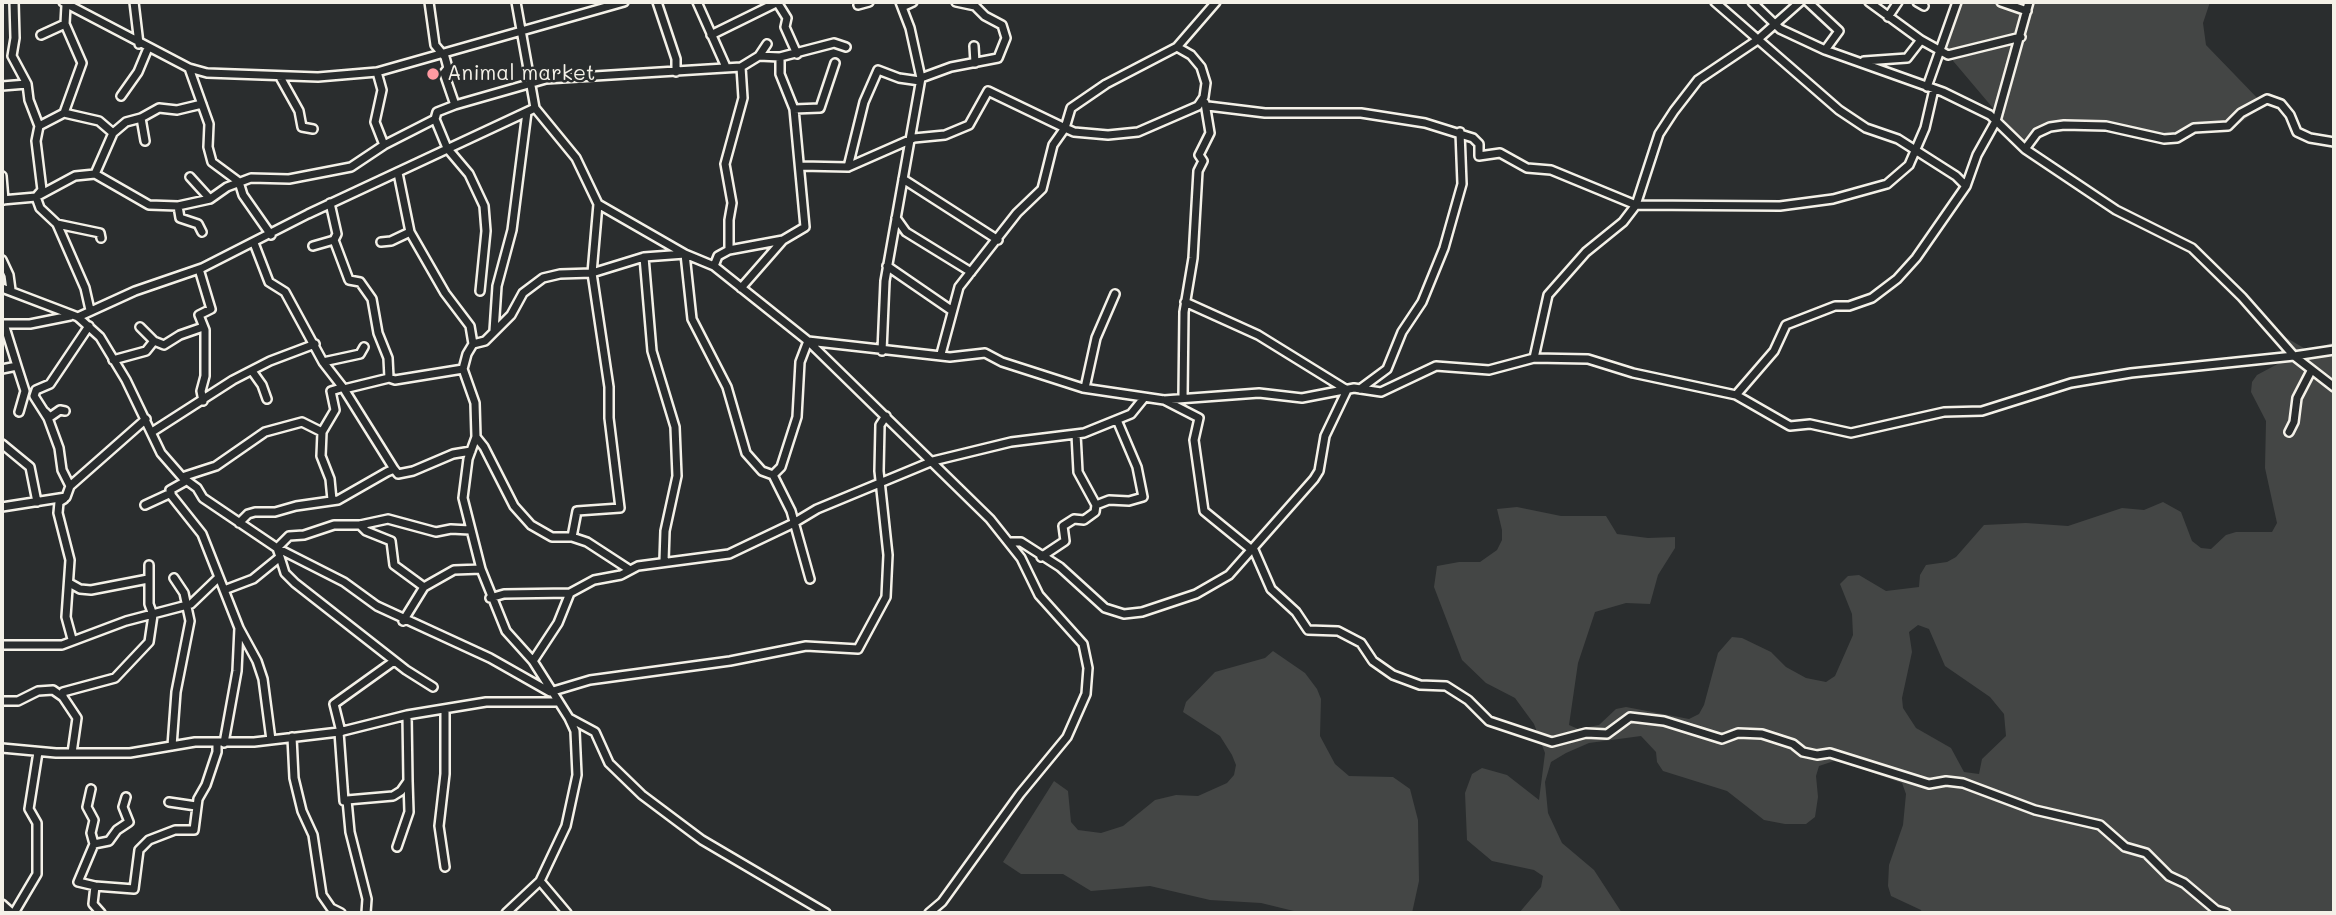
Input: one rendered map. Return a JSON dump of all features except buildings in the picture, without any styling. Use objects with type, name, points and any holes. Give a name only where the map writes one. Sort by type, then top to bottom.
[{"type":"street","points":[[14,2],[15,38],[12,56],[27,84],[29,100],[39,126],[36,141],[42,190],[36,197]]},
{"type":"street","points":[[134,2],[139,44]]},
{"type":"street","points":[[429,2],[435,45],[448,68],[444,73],[455,105]]},
{"type":"street","points":[[516,2],[535,108],[576,158],[598,204],[592,273],[609,387],[609,418],[620,508],[577,511],[572,537]]},
{"type":"street","points":[[64,113],[82,63],[65,24],[65,3],[189,68],[280,77],[345,77],[377,72],[624,2]]},
{"type":"street","points":[[657,2],[676,59],[676,72]]},
{"type":"street","points":[[697,2],[726,67]]},
{"type":"street","points":[[711,35],[777,2],[787,18],[785,27],[797,54]]},
{"type":"street","points":[[858,5],[869,2]]},
{"type":"street","points":[[882,351],[887,266],[921,79],[915,45],[901,4],[913,2]]},
{"type":"street","points":[[848,167],[864,102],[878,70],[899,78],[921,79],[998,58],[1006,38],[1002,24],[985,16],[975,6],[956,2]]},
{"type":"street","points":[[941,355],[959,286],[998,240],[1017,212],[1042,190],[1053,145],[1065,128],[1071,108],[1107,84],[1177,47],[1216,2]]},
{"type":"street","points":[[1715,2],[1756,41],[1839,110],[1866,128],[1898,139],[1966,186]]},
{"type":"street","points":[[1752,2],[1774,24],[1825,50],[1931,88],[1990,115],[2025,149],[2116,209],[2192,248],[2238,292],[2294,356],[2334,387]]},
{"type":"street","points":[[1534,358],[1548,295],[1586,252],[1623,222],[1636,205],[1659,134],[1674,111],[1698,79],[1756,41],[1800,2]]},
{"type":"street","points":[[1808,2],[1839,31],[1825,50]]},
{"type":"street","points":[[1869,2],[1921,40],[1948,55],[2021,37]]},
{"type":"street","points":[[1888,17],[1898,2]]},
{"type":"street","points":[[1208,106],[1265,113],[1361,113],[1460,132],[1479,144],[1479,156],[1500,153],[1527,168],[1551,170],[1636,205],[1780,206],[1833,199],[1887,184],[1909,165],[1925,128],[1938,51],[1957,2]]},
{"type":"street","points":[[2001,2],[2027,11]]},
{"type":"street","points":[[1736,395],[1774,351],[1786,325],[1835,306],[1849,306],[1872,298],[1897,279],[1966,186],[1977,155],[1996,121],[2029,2]]},
{"type":"street","points":[[41,35],[65,24]]},
{"type":"street","points":[[1859,61],[1907,58],[1921,40]]},
{"type":"street","points":[[480,291],[486,231],[484,206],[469,174],[447,148],[435,120],[437,112],[530,82],[741,67],[759,57],[797,54],[834,43],[846,47]]},
{"type":"street","points":[[759,57],[767,44]]},
{"type":"street","points":[[974,46],[975,63]]},
{"type":"street","points":[[1177,47],[1191,55],[1201,67],[1206,83],[1204,102],[1208,106],[1210,133],[1199,155],[1203,161],[1198,171],[1193,258],[1185,302],[1183,397]]},
{"type":"street","points":[[121,96],[138,72],[148,48]]},
{"type":"street","points":[[741,288],[783,240],[805,227],[794,109],[780,74],[780,57]]},
{"type":"street","points":[[794,109],[820,108],[835,63]]},
{"type":"street","points":[[729,250],[732,203],[725,164],[743,98],[741,67]]},
{"type":"street","points":[[189,68],[209,124],[208,147],[212,162],[239,182],[243,195],[271,235]]},
{"type":"street","points":[[377,72],[382,90],[375,122],[384,145]]},
{"type":"street","points":[[280,77],[299,111],[302,127],[313,129]]},
{"type":"street","points":[[801,166],[848,167],[909,140],[945,135],[969,125],[988,91],[1074,132],[1108,135],[1138,132],[1198,106],[1204,97],[1206,83]]},
{"type":"street","points":[[2,86],[27,84]]},
{"type":"street","points":[[2025,149],[2037,133],[2049,127],[2064,125],[2106,126],[2164,139],[2177,138],[2194,128],[2228,126],[2241,113],[2267,99],[2281,104],[2290,115],[2297,132],[2310,138],[2334,142]]},
{"type":"street","points":[[95,174],[113,133],[126,122],[141,118],[159,108],[177,110],[202,104]]},
{"type":"street","points":[[19,412],[25,391],[3,324],[30,324],[75,317],[199,269],[330,203],[535,108]]},
{"type":"street","points":[[39,126],[64,113],[99,121],[113,133]]},
{"type":"street","points":[[494,331],[497,286],[512,230],[527,113]]},
{"type":"street","points":[[141,118],[145,141]]},
{"type":"street","points":[[2,176],[3,200],[36,197],[75,176],[95,174],[149,205],[178,206],[210,199],[251,178],[289,179],[351,167],[384,145],[435,120]]},
{"type":"street","points":[[1360,389],[1387,369],[1402,332],[1422,302],[1444,248],[1462,184],[1460,132]]},
{"type":"street","points":[[398,173],[404,191],[410,232],[445,293],[470,326],[474,344],[463,369],[475,402],[476,437],[471,450],[463,498],[490,598],[506,631],[534,661],[575,731],[577,775],[566,826],[540,881],[506,913]]},
{"type":"street","points":[[190,177],[210,199]]},
{"type":"street","points":[[903,179],[998,240]]},
{"type":"street","points":[[36,197],[40,208],[57,223],[85,288],[90,310]]},
{"type":"street","points":[[330,203],[337,234],[334,240],[349,280],[360,282],[372,299],[378,333],[388,358],[389,378]]},
{"type":"street","points":[[598,204],[685,254],[714,266],[808,341],[933,461],[1009,542],[1040,596],[1083,644],[1088,668],[1086,694],[1067,737],[1020,794],[942,902],[929,913]]},
{"type":"street","points":[[178,206],[180,218],[198,224],[202,232]]},
{"type":"street","points":[[897,218],[906,232],[971,272]]},
{"type":"street","points":[[57,223],[100,233],[101,238]]},
{"type":"street","points":[[381,242],[391,241],[410,232]]},
{"type":"street","points":[[313,246],[334,240]]},
{"type":"street","points":[[714,266],[718,256],[729,250],[783,240]]},
{"type":"street","points":[[254,243],[269,282],[285,292],[323,362],[343,388],[398,474],[471,450]]},
{"type":"street","points":[[474,344],[485,341],[511,315],[523,293],[543,278],[560,274],[592,273],[643,257],[685,254]]},
{"type":"street","points":[[685,254],[692,319],[727,387],[746,453],[762,471],[773,475],[791,511],[792,524],[810,579]]},
{"type":"street","points":[[643,257],[652,351],[675,427],[677,476],[665,531],[664,561]]},
{"type":"street","points":[[2,260],[9,275],[10,290]]},
{"type":"street","points":[[887,266],[951,310]]},
{"type":"street","points":[[199,269],[211,309],[198,315],[204,327],[203,401]]},
{"type":"street","points":[[2,288],[75,317],[100,337],[146,419],[161,453],[203,498],[277,548],[344,582],[403,621],[490,658],[550,692],[590,680],[730,662],[806,646],[858,649],[886,597],[888,555],[879,484],[880,425],[886,416]]},
{"type":"street","points":[[1085,388],[1096,338],[1115,294]]},
{"type":"street","points":[[1185,302],[1258,335],[1347,390]]},
{"type":"street","points":[[35,394],[50,384],[89,326]]},
{"type":"street","points":[[140,327],[153,341],[164,345],[180,335],[204,327]]},
{"type":"street","points":[[113,360],[146,352],[153,341]]},
{"type":"street","points":[[808,341],[846,343],[882,351],[912,350],[941,355],[971,356],[985,353],[1002,362],[1085,388],[1164,400],[1259,393],[1302,398],[1360,389],[1381,392],[1436,366],[1489,370],[1534,358],[1588,359],[1633,373],[1736,395],[1790,426],[1810,424],[1850,433],[1944,412],[1982,411],[2071,383],[2131,373],[2334,350]]},
{"type":"street","points":[[773,475],[782,467],[797,417],[800,362],[808,341]]},
{"type":"street","points":[[152,432],[251,371],[315,344]]},
{"type":"street","points":[[323,362],[360,354],[364,347]]},
{"type":"street","points":[[2,369],[17,366]]},
{"type":"street","points":[[332,500],[330,479],[321,457],[321,432],[335,410],[331,391],[389,378],[395,380],[463,369]]},
{"type":"street","points":[[251,371],[262,385],[267,399]]},
{"type":"street","points":[[2289,432],[2294,422],[2297,398],[2311,371]]},
{"type":"street","points":[[1009,542],[1021,542],[1072,576],[1086,594],[1105,608],[1125,614],[1142,612],[1196,594],[1229,575],[1254,551],[1320,471],[1325,436],[1347,390]]},
{"type":"street","points":[[25,391],[35,394],[45,412],[59,448],[62,470],[70,486]]},
{"type":"street","points":[[490,598],[512,594],[570,593],[594,580],[664,561],[729,554],[817,509],[933,461],[1011,442],[1076,434],[1130,414],[1144,398]]},
{"type":"street","points":[[1164,400],[1199,418],[1194,440],[1204,511],[1254,551],[1271,589],[1296,612],[1308,630],[1339,631],[1361,643],[1373,661],[1393,675],[1420,685],[1446,686],[1468,700],[1489,721],[1552,742],[1586,733],[1607,734],[1630,717],[1664,721],[1722,739],[1738,733],[1762,734],[1793,744],[1803,752],[1817,755],[1830,753],[1929,785],[1946,781],[1963,783],[2035,810],[2100,825],[2125,847],[2146,853],[2169,876],[2184,883],[2216,910],[2226,913]]},
{"type":"street","points":[[45,412],[50,417],[60,410],[65,411]]},
{"type":"street","points":[[72,639],[66,617],[67,593],[71,584],[70,560],[58,513],[59,502],[66,497],[70,486],[146,419]]},
{"type":"street","points":[[1096,505],[1109,499],[1129,501],[1143,497],[1137,467],[1117,419]]},
{"type":"street","points":[[145,505],[171,493],[184,479],[216,466],[265,432],[302,422],[321,432]]},
{"type":"street","points":[[1041,557],[1065,541],[1063,526],[1074,519],[1084,520],[1095,512],[1096,505],[1078,472],[1076,434]]},
{"type":"street","points":[[476,437],[524,519],[552,537],[572,537],[587,542],[630,570]]},
{"type":"street","points":[[2,444],[30,467],[37,502]]},
{"type":"street","points":[[239,523],[248,514],[255,512],[275,512],[338,500],[375,477],[394,470]]},
{"type":"street","points":[[171,493],[184,515],[202,534],[217,579],[239,628],[249,642],[263,679],[271,740]]},
{"type":"street","points":[[2,507],[66,497]]},
{"type":"street","points":[[277,548],[289,536],[304,535],[334,525],[360,525],[388,519],[436,532],[451,528],[470,530]]},
{"type":"street","points":[[360,525],[366,531],[391,541],[394,565],[424,587]]},
{"type":"street","points":[[277,548],[285,573],[295,583],[394,661],[433,687]]},
{"type":"street","points":[[224,590],[253,579],[280,557]]},
{"type":"street","points":[[64,698],[63,692],[115,678],[149,642],[153,615],[149,604],[149,565]]},
{"type":"street","points":[[403,621],[424,587],[454,570],[481,569]]},
{"type":"street","points":[[172,746],[176,692],[190,621],[184,593],[174,578]]},
{"type":"street","points":[[71,584],[80,590],[91,590],[148,579]]},
{"type":"street","points":[[2,645],[62,645],[72,639],[187,605],[201,597],[217,579]]},
{"type":"street","points":[[534,661],[558,623],[570,593]]},
{"type":"street","points":[[91,789],[87,807],[94,820],[91,833],[94,844],[78,882],[95,887],[134,889],[139,850],[157,837],[175,830],[194,830],[196,806],[221,743],[237,671],[239,628]]},
{"type":"street","points":[[394,661],[334,704],[340,732],[344,801],[393,796],[401,791],[408,781]]},
{"type":"street","points":[[2,701],[18,701],[38,691],[53,690],[64,698],[77,718],[72,752]]},
{"type":"street","points":[[2,748],[38,752],[130,753],[172,746],[271,740],[340,732],[407,715],[501,701],[557,702]]},
{"type":"street","points":[[445,709],[445,774],[439,826],[445,867]]},
{"type":"street","points":[[397,847],[409,812],[407,715]]},
{"type":"street","points":[[569,718],[595,732],[609,763],[660,811],[702,840],[826,913]]},
{"type":"street","points":[[292,737],[297,793],[313,835],[322,895],[332,911],[341,913]]},
{"type":"street","points":[[2,904],[13,913],[37,874],[37,823],[29,809],[38,752]]},
{"type":"street","points":[[94,844],[110,841],[117,830],[129,822],[123,807],[126,797]]},
{"type":"street","points":[[347,800],[350,832],[367,899],[366,913]]},
{"type":"street","points":[[169,802],[196,806]]},
{"type":"street","points":[[540,881],[567,913]]},
{"type":"street","points":[[95,887],[93,904],[101,913]]},
{"type":"shaded area","points":[[1961,2],[2210,2],[2203,23],[2206,45],[2264,105],[2232,129],[2167,138],[2085,129],[2044,130],[2025,146],[1943,49]]},
{"type":"shaded area","points":[[2285,337],[2309,351],[2334,342],[2334,913],[1922,913],[1921,910],[1891,896],[1888,886],[1889,865],[1903,825],[1906,794],[1902,783],[1834,761],[1819,766],[1816,776],[1818,797],[1815,817],[1806,824],[1785,824],[1764,820],[1727,791],[1663,771],[1657,762],[1656,752],[1641,736],[1589,743],[1566,753],[1551,762],[1545,782],[1548,813],[1562,843],[1594,870],[1622,913],[1519,913],[1541,887],[1543,876],[1534,870],[1492,861],[1467,840],[1465,793],[1472,774],[1482,768],[1507,775],[1539,800],[1545,753],[1534,724],[1515,698],[1486,683],[1462,660],[1434,587],[1437,566],[1480,562],[1497,550],[1502,540],[1502,530],[1497,509],[1517,507],[1561,516],[1606,516],[1617,534],[1648,538],[1675,537],[1675,548],[1658,575],[1650,604],[1626,603],[1595,612],[1578,663],[1569,725],[1578,729],[1599,725],[1616,709],[1626,707],[1689,719],[1699,714],[1704,705],[1718,653],[1732,637],[1742,638],[1771,652],[1786,667],[1806,678],[1826,682],[1835,676],[1853,635],[1852,614],[1840,584],[1848,576],[1859,575],[1886,591],[1919,587],[1920,575],[1926,565],[1947,562],[1956,557],[1984,525],[2026,523],[2068,526],[2122,508],[2144,510],[2163,502],[2181,512],[2192,541],[2201,548],[2211,549],[2226,535],[2236,532],[2272,532],[2277,523],[2265,468],[2266,421],[2251,392],[2252,382],[2257,375],[2285,360]],"holes":[[[1918,625],[1929,629],[1945,666],[1990,697],[2004,714],[2006,736],[1982,759],[1979,774],[1964,772],[1951,748],[1916,728],[1903,708],[1902,698],[1912,652],[1909,632]]]},
{"type":"shaded area","points":[[1273,651],[1305,673],[1317,689],[1321,699],[1320,736],[1335,764],[1349,776],[1393,777],[1410,789],[1418,820],[1419,881],[1412,913],[1302,913],[1261,903],[1210,900],[1150,886],[1091,891],[1063,874],[1021,874],[1003,862],[1054,781],[1068,791],[1071,822],[1078,830],[1101,833],[1123,826],[1155,800],[1176,795],[1198,796],[1227,783],[1234,775],[1236,765],[1232,755],[1220,736],[1183,712],[1186,702],[1215,672],[1265,658]]},
{"type":"place","name":"Animal market","points":[[433,74]]}]
